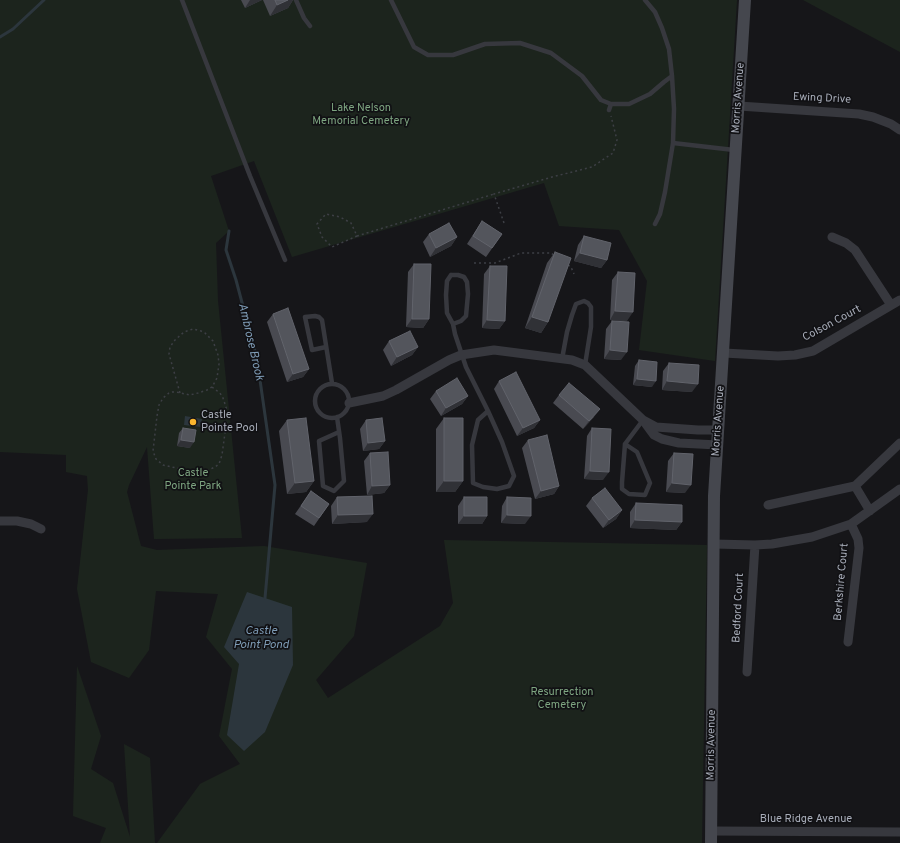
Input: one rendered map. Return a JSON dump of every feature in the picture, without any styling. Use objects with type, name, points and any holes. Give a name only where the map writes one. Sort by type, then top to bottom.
[{"type":"street","name":"Morris Avenue","points":[[711,837],[714,496],[745,0]]},
{"type":"street","name":"Ewing Drive","points":[[739,106],[859,114],[873,117],[891,124],[900,130]]},
{"type":"street","points":[[832,237],[846,243],[855,250],[891,305]]},
{"type":"street","name":"Colson Court","points":[[724,352],[778,356],[795,355],[813,350],[900,300]]},
{"type":"street","points":[[349,402],[383,396],[461,355],[494,350],[572,360],[585,365],[643,420],[654,435],[662,440],[678,443],[718,446]]},
{"type":"street","points":[[643,420],[656,427],[719,430]]},
{"type":"street","points":[[768,505],[854,486],[900,443]]},
{"type":"street","points":[[854,486],[870,511]]},
{"type":"street","points":[[714,544],[772,544],[812,537],[851,524],[900,489]]},
{"type":"street","points":[[0,521],[17,521],[31,524],[41,529]]},
{"type":"street","name":"Berkshire Court","points":[[848,642],[858,548],[858,539],[851,524]]},
{"type":"street","name":"Bedford Court","points":[[747,672],[755,545]]},
{"type":"street","name":"Blue Ridge Avenue","points":[[711,837],[900,832]]},
{"type":"lane","points":[[182,0],[250,176],[285,260]]},
{"type":"lane","points":[[296,0],[304,18],[310,26]]},
{"type":"lane","points":[[391,0],[414,47],[428,56],[453,55],[485,44],[520,43],[551,53],[582,76],[601,100],[611,104],[629,104],[650,94],[672,76]]},
{"type":"lane","points":[[645,0],[654,12],[670,49],[674,109],[673,142],[665,192],[660,214],[655,224]]},
{"type":"lane","points":[[609,110],[611,104]]},
{"type":"lane","points":[[673,142],[736,150]]},
{"type":"lane","points":[[453,324],[461,321],[466,316],[468,294],[467,282],[464,277],[451,276],[447,281],[447,313],[453,324],[461,355],[466,367],[488,411],[502,442],[514,476],[509,486],[497,489],[484,487],[473,483],[472,445],[478,420],[488,411]]},
{"type":"lane","points":[[562,359],[567,332],[576,304],[584,301],[588,302],[591,307],[591,327],[585,365]]},
{"type":"lane","points":[[326,347],[312,350],[305,317],[315,316],[322,320],[332,383]]},
{"type":"lane","points":[[332,383],[338,384],[347,391],[349,402],[346,412],[337,417],[331,418],[321,413],[317,409],[315,397],[321,387],[332,383]]},
{"type":"lane","points":[[337,417],[339,432],[344,481],[334,491],[323,486],[319,441],[339,432]]},
{"type":"lane","points":[[625,444],[637,452],[650,483],[645,495],[629,494],[622,488],[625,444],[643,420]]},
{"type":"path","points":[[357,236],[351,223],[340,217],[326,214],[317,224],[322,237],[332,247],[357,236],[494,194],[592,167],[613,153],[617,140],[609,110]]},
{"type":"path","points":[[494,194],[504,223]]},
{"type":"path","points":[[474,263],[494,263],[521,253],[551,252],[556,256]]},
{"type":"path","points":[[566,263],[571,267],[574,274]]},
{"type":"path","points":[[180,393],[169,350],[180,334],[189,330],[201,331],[213,341],[218,355],[219,364],[217,378],[212,387],[207,390],[194,394],[186,394],[180,393],[176,392],[169,393],[161,401],[157,416],[153,447],[154,455],[159,462],[167,466],[194,472],[206,471],[219,464],[222,455],[227,418],[223,398],[220,393],[212,387]]},
{"type":"green space","points":[[0,0],[737,0],[715,361],[639,350],[647,281],[619,230],[559,226],[544,183],[292,257],[254,161],[211,176],[229,231],[216,243],[218,301],[242,538],[154,539],[147,447],[127,492],[141,546],[157,550],[264,546],[367,563],[354,636],[316,680],[328,698],[440,626],[453,603],[444,540],[707,545],[702,843],[157,843],[200,784],[240,764],[219,736],[232,669],[206,637],[218,594],[156,591],[149,650],[129,678],[91,662],[77,589],[88,490],[87,476],[66,472],[66,455],[0,452]]},
{"type":"green space","points":[[803,0],[900,0],[900,52]]},
{"type":"green space","points":[[77,666],[101,736],[91,769],[113,783],[130,837],[124,744],[150,758],[155,843],[100,843],[106,828],[73,816]]},
{"type":"water","name":"Castle Pointe Pool","points":[[185,416],[202,419],[201,427],[184,425]]},
{"type":"water","name":"Castle Point Pond","points":[[247,592],[292,607],[293,665],[265,732],[244,751],[227,735],[239,664],[224,647]]},
{"type":"building","points":[[275,0],[288,0],[277,5]]},
{"type":"building","points":[[482,221],[502,234],[492,248],[473,236]]},
{"type":"building","points":[[449,223],[457,237],[436,248],[429,234]]},
{"type":"building","points":[[584,236],[611,243],[607,260],[580,253]]},
{"type":"building","points":[[555,252],[571,258],[548,322],[532,317]]},
{"type":"building","points":[[414,264],[431,264],[429,319],[412,319]]},
{"type":"building","points":[[490,266],[507,266],[505,321],[487,320]]},
{"type":"building","points":[[618,272],[635,273],[633,312],[615,311]]},
{"type":"building","points":[[288,308],[309,369],[293,374],[273,314]]},
{"type":"building","points":[[612,321],[629,322],[627,352],[610,350]]},
{"type":"building","points":[[410,331],[418,347],[397,357],[389,341]]},
{"type":"building","points":[[639,360],[657,362],[656,381],[637,379]]},
{"type":"building","points":[[669,363],[699,365],[698,384],[667,381]]},
{"type":"building","points":[[516,372],[540,420],[523,428],[499,381]]},
{"type":"building","points":[[457,378],[468,396],[446,408],[436,391]]},
{"type":"building","points":[[569,383],[600,409],[589,421],[559,395]]},
{"type":"building","points":[[306,418],[314,481],[295,483],[287,420]]},
{"type":"building","points":[[382,418],[385,441],[368,443],[366,420]]},
{"type":"building","points":[[444,418],[463,418],[463,481],[444,481]]},
{"type":"building","points":[[183,428],[196,430],[194,442],[181,440]]},
{"type":"building","points":[[592,428],[611,429],[609,472],[590,471]]},
{"type":"building","points":[[547,435],[559,486],[541,491],[528,440]]},
{"type":"building","points":[[388,452],[390,485],[372,486],[370,453]]},
{"type":"building","points":[[674,453],[693,454],[691,485],[672,483]]},
{"type":"building","points":[[605,488],[622,510],[609,520],[592,498]]},
{"type":"building","points":[[311,491],[329,504],[319,518],[301,506]]},
{"type":"building","points":[[372,496],[373,514],[338,515],[337,497]]},
{"type":"building","points":[[464,497],[487,497],[487,516],[464,516]]},
{"type":"building","points":[[507,497],[531,498],[531,516],[507,515]]},
{"type":"building","points":[[636,503],[682,505],[682,522],[635,520]]},
{"type":"waterway","name":"Ambrose Brook","points":[[0,37],[13,29],[44,0]]},
{"type":"waterway","name":"Ambrose Brook","points":[[229,231],[226,250],[236,280],[257,359],[275,485],[265,598]]},
{"type":"place","name":"Castle Pointe Pool","points":[[193,422]]},
{"type":"park label","name":"Lake Nelson Memorial Cemetery","points":[[361,115]]},
{"type":"park label","name":"Castle Pointe Park","points":[[193,480]]},
{"type":"park label","name":"Resurrection Cemetery","points":[[562,699]]}]
